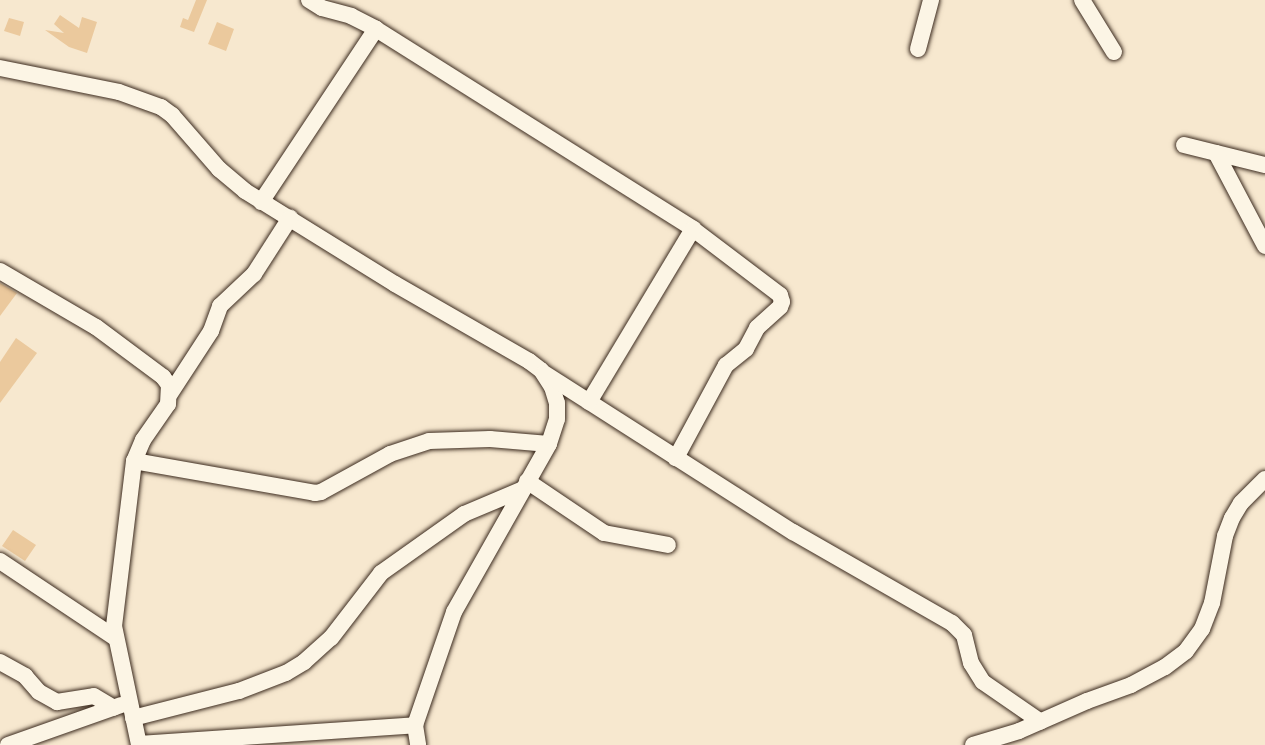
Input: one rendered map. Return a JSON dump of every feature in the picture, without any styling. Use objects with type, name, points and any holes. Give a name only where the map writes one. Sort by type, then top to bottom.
[{"type":"street","points":[[309,0],[322,8],[351,16],[376,29],[693,229],[780,295],[782,302],[757,328],[746,349],[726,364],[676,458]]},
{"type":"street","points":[[918,49],[931,0]]},
{"type":"street","points":[[1082,0],[1114,52]]},
{"type":"street","points":[[261,202],[376,29]]},
{"type":"street","points":[[0,68],[119,92],[161,107],[172,115],[219,169],[261,202],[395,285],[529,361],[793,532],[952,623],[964,635],[971,663],[983,682],[1041,722]]},
{"type":"street","points":[[1184,145],[1265,165]]},
{"type":"street","points":[[1216,153],[1265,246]]},
{"type":"street","points":[[290,219],[255,274],[220,306],[211,331],[170,394],[168,404],[143,440],[134,460],[114,637],[125,709],[139,745],[415,725]]},
{"type":"street","points":[[590,402],[693,229]]},
{"type":"street","points":[[0,271],[96,327],[163,377],[170,394]]},
{"type":"street","points":[[418,745],[415,725],[454,612],[549,444],[557,418],[557,404],[541,370]]},
{"type":"street","points":[[134,460],[307,493],[321,492],[390,454],[429,441],[490,439],[549,444]]},
{"type":"street","points":[[973,745],[1041,722],[1131,685],[1165,668],[1186,651],[1202,629],[1212,603],[1225,536],[1232,518],[1241,503],[1265,479]]},
{"type":"street","points":[[524,486],[604,533],[668,545]]},
{"type":"street","points":[[8,745],[125,709],[239,691],[286,674],[304,662],[331,638],[381,573],[465,514],[524,486]]},
{"type":"street","points":[[0,561],[114,637]]},
{"type":"street","points":[[0,662],[25,676],[39,692],[57,702],[94,696],[125,709]]},
{"type":"building","points":[[196,0],[207,0],[194,32],[180,27],[183,18],[188,20]]},
{"type":"building","points":[[60,15],[79,28],[82,17],[97,22],[87,53],[69,47],[45,30],[64,33],[54,24]]},
{"type":"building","points":[[9,18],[24,22],[20,36],[4,31]]},
{"type":"building","points":[[217,22],[234,29],[226,51],[208,44]]},
{"type":"building","points":[[0,283],[17,293],[0,316]]},
{"type":"building","points":[[16,338],[37,353],[0,403],[0,362]]},
{"type":"building","points":[[13,530],[36,545],[25,561],[2,546]]}]
